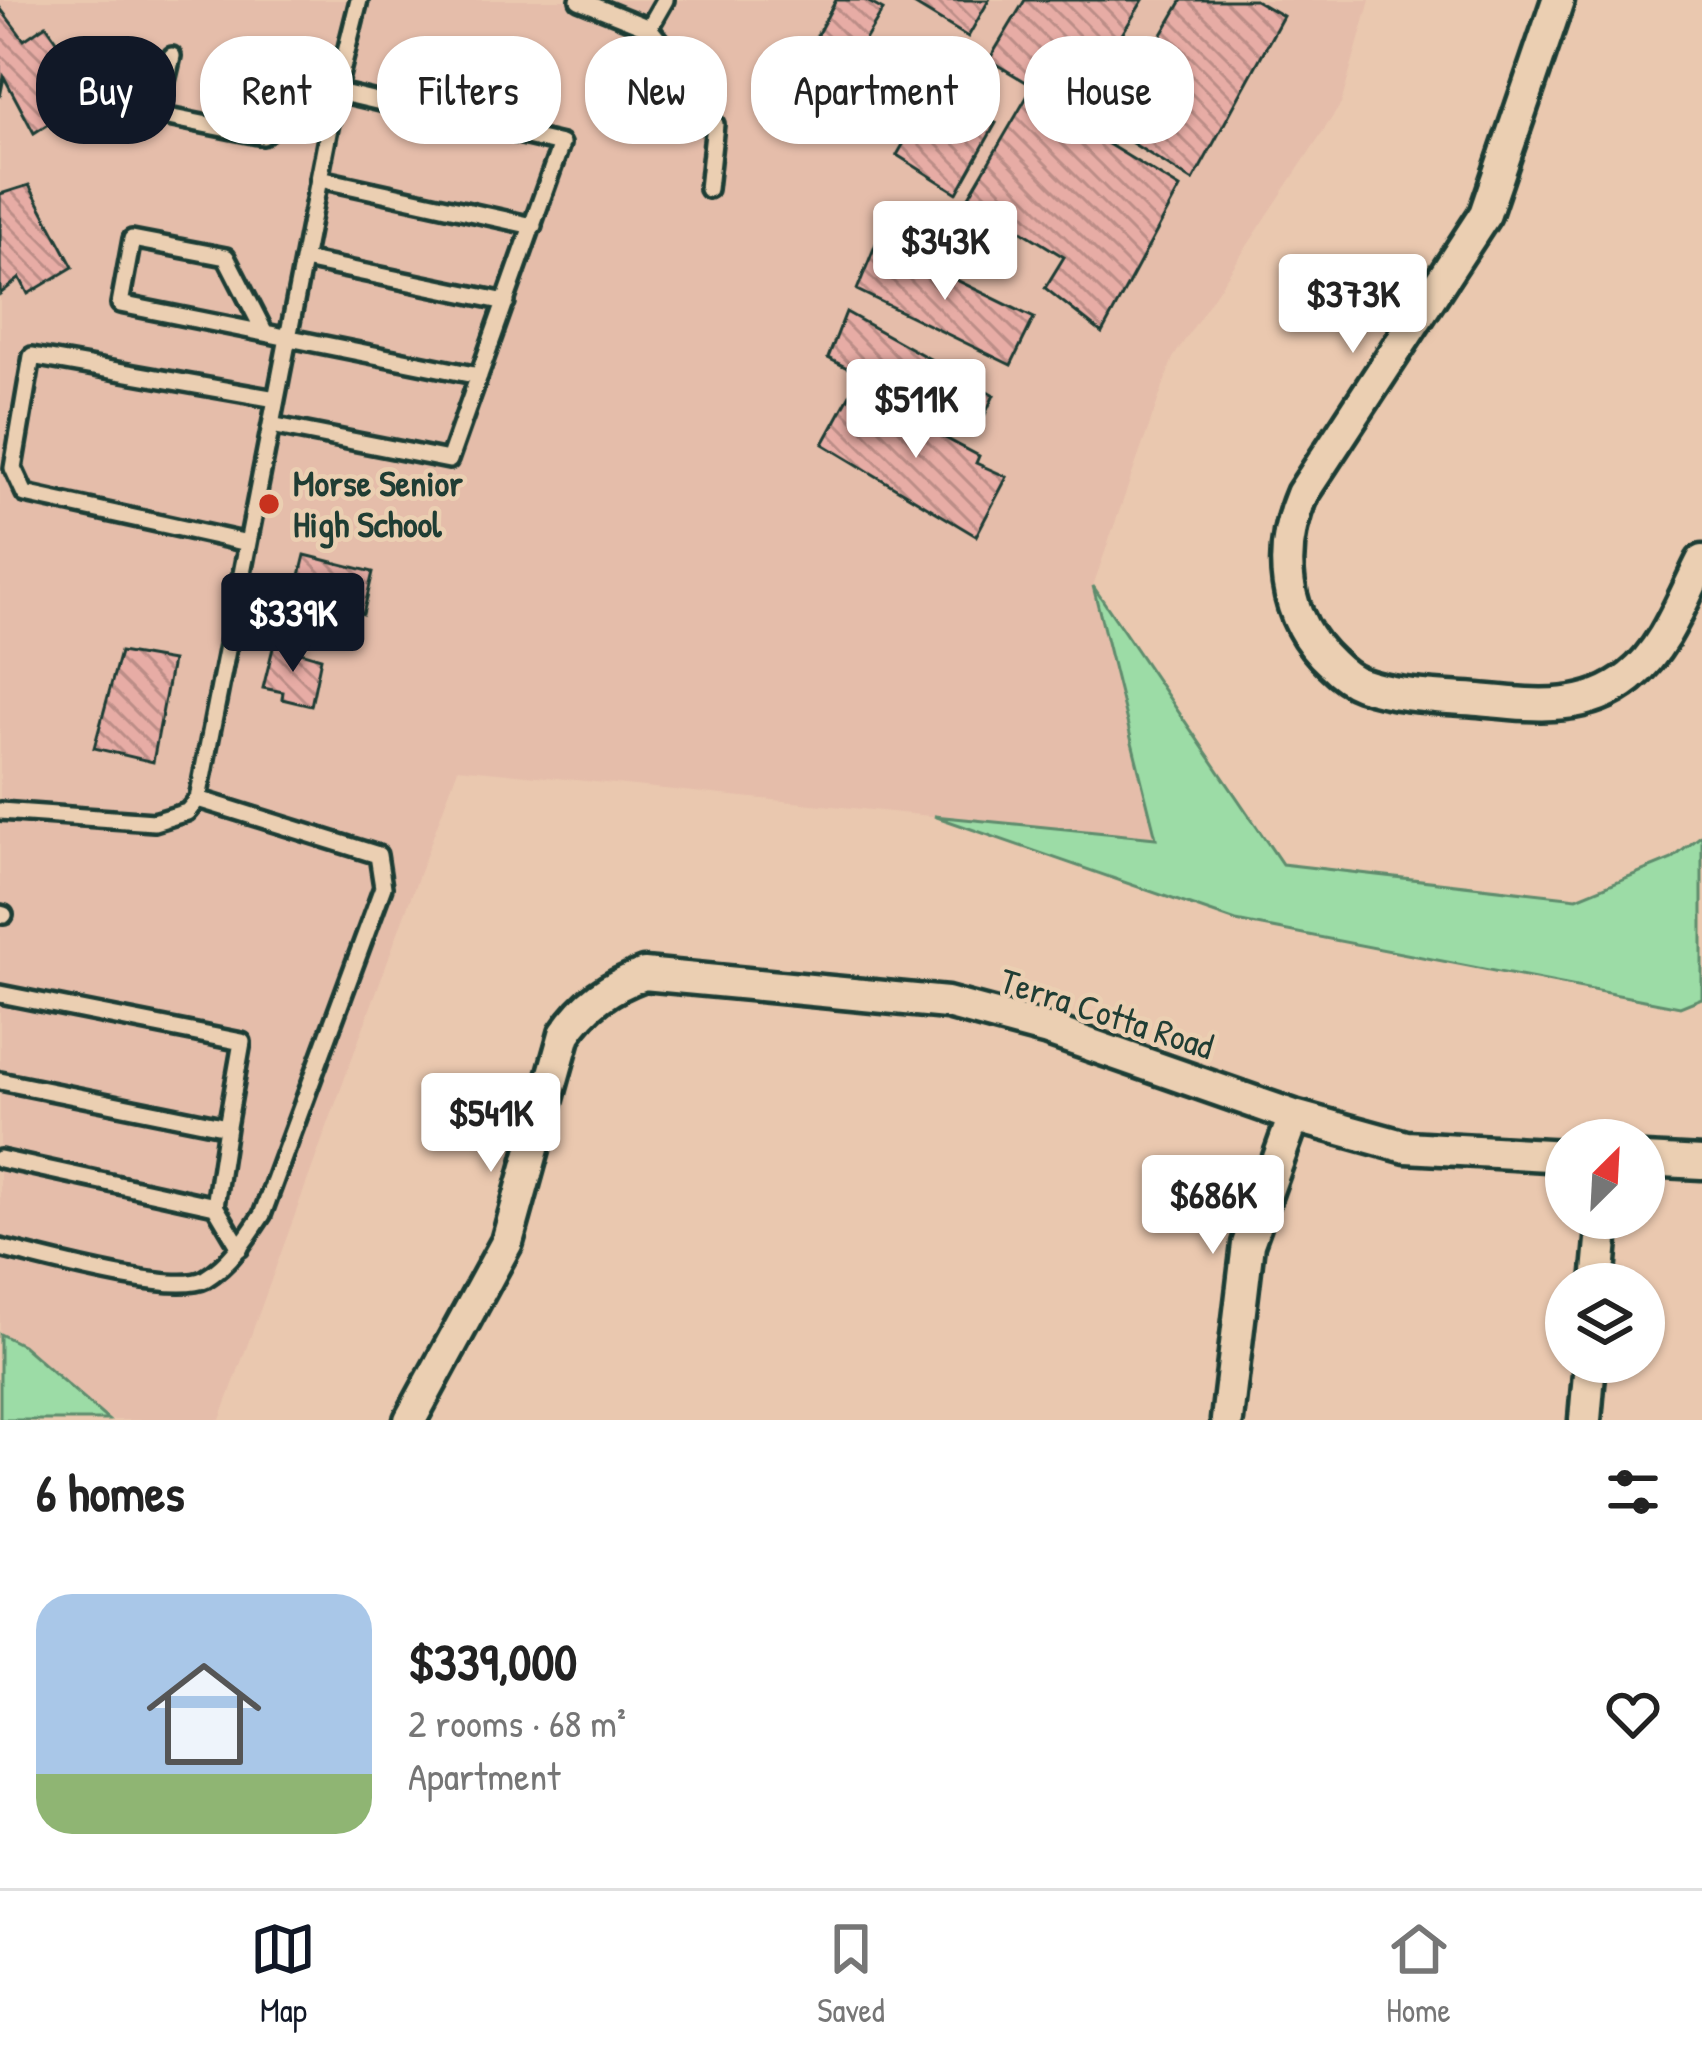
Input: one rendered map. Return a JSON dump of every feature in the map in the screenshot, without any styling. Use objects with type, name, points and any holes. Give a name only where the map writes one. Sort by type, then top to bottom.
[{"type":"street","points":[[1558,0],[1486,214],[1302,494],[1292,518],[1286,569],[1298,620],[1322,655],[1355,682],[1393,693],[1544,706],[1585,701],[1628,679],[1646,662],[1702,561]]},
{"type":"street","name":"Terra Cotta Road","points":[[410,1420],[507,1242],[565,1034],[584,1006],[619,983],[644,974],[946,1003],[1048,1030],[1294,1116],[1406,1147],[1545,1155]]},
{"type":"street","points":[[1227,1420],[1247,1244],[1294,1116]]},
{"type":"street","points":[[1665,1161],[1702,1163]]},
{"type":"street","points":[[1585,1420],[1588,1383]]},
{"type":"lane","points":[[350,36],[359,0]]},
{"type":"lane","points":[[579,0],[649,28],[677,63],[715,124],[708,189]]},
{"type":"lane","points":[[649,28],[665,0]]},
{"type":"lane","points":[[271,424],[449,460],[561,144],[353,96]]},
{"type":"lane","points":[[0,811],[154,822],[187,812],[198,800],[326,144]]},
{"type":"lane","points":[[320,179],[533,226]]},
{"type":"lane","points":[[264,332],[226,257],[132,239],[120,304],[479,376]]},
{"type":"lane","points":[[304,260],[506,302]]},
{"type":"lane","points":[[248,543],[26,494],[13,468],[23,396],[32,356],[276,399]]},
{"type":"lane","points":[[0,1248],[174,1286],[203,1280],[240,1248],[262,1215],[383,887],[378,855],[198,800]]},
{"type":"lane","points":[[0,994],[242,1042],[215,1206],[240,1248]]},
{"type":"lane","points":[[0,1082],[227,1127]]},
{"type":"lane","points":[[0,1159],[215,1206]]},
{"type":"shaded area","points":[[0,0],[1370,0],[1341,104],[1173,358],[1093,586],[1156,839],[458,768],[220,1420],[0,1420]]},
{"type":"green space","points":[[1093,586],[1282,864],[1577,898],[1672,859],[1702,835],[1702,998],[1680,1007],[1236,921],[934,816],[1156,838]]},
{"type":"green space","points":[[0,1334],[22,1345],[108,1420],[0,1420]]},
{"type":"building","points":[[836,0],[865,0],[883,10],[868,36],[817,36]]},
{"type":"building","points":[[907,0],[989,0],[966,36]]},
{"type":"building","points":[[1025,0],[1143,0],[1121,36],[1024,36],[1024,81],[1000,67],[1000,42]]},
{"type":"building","points":[[1182,0],[1255,0],[1283,16],[1193,181],[1134,144],[1194,144],[1194,36],[1161,36]]},
{"type":"building","points":[[0,8],[24,40],[46,25],[54,36],[36,36],[36,132],[4,77],[0,97]]},
{"type":"building","points":[[1024,102],[1024,144],[1108,144],[1180,188],[1102,333],[1045,288],[1064,257],[968,198]]},
{"type":"building","points":[[903,144],[984,144],[957,193],[897,155]]},
{"type":"building","points":[[29,185],[73,267],[28,294],[20,278],[0,294],[0,194]]},
{"type":"building","points":[[877,241],[1034,318],[1011,365],[857,290]]},
{"type":"building","points":[[846,312],[994,395],[976,434],[828,358]]},
{"type":"building","points":[[853,389],[979,456],[976,463],[1007,477],[976,536],[823,444]]},
{"type":"building","points":[[305,555],[373,572],[363,614],[295,596]]},
{"type":"building","points":[[274,644],[321,658],[311,706],[282,699],[283,692],[263,688]]},
{"type":"building","points":[[120,652],[172,661],[153,762],[94,748]]},
{"type":"place","name":"Morse Senior High School","points":[[269,504]]}]
